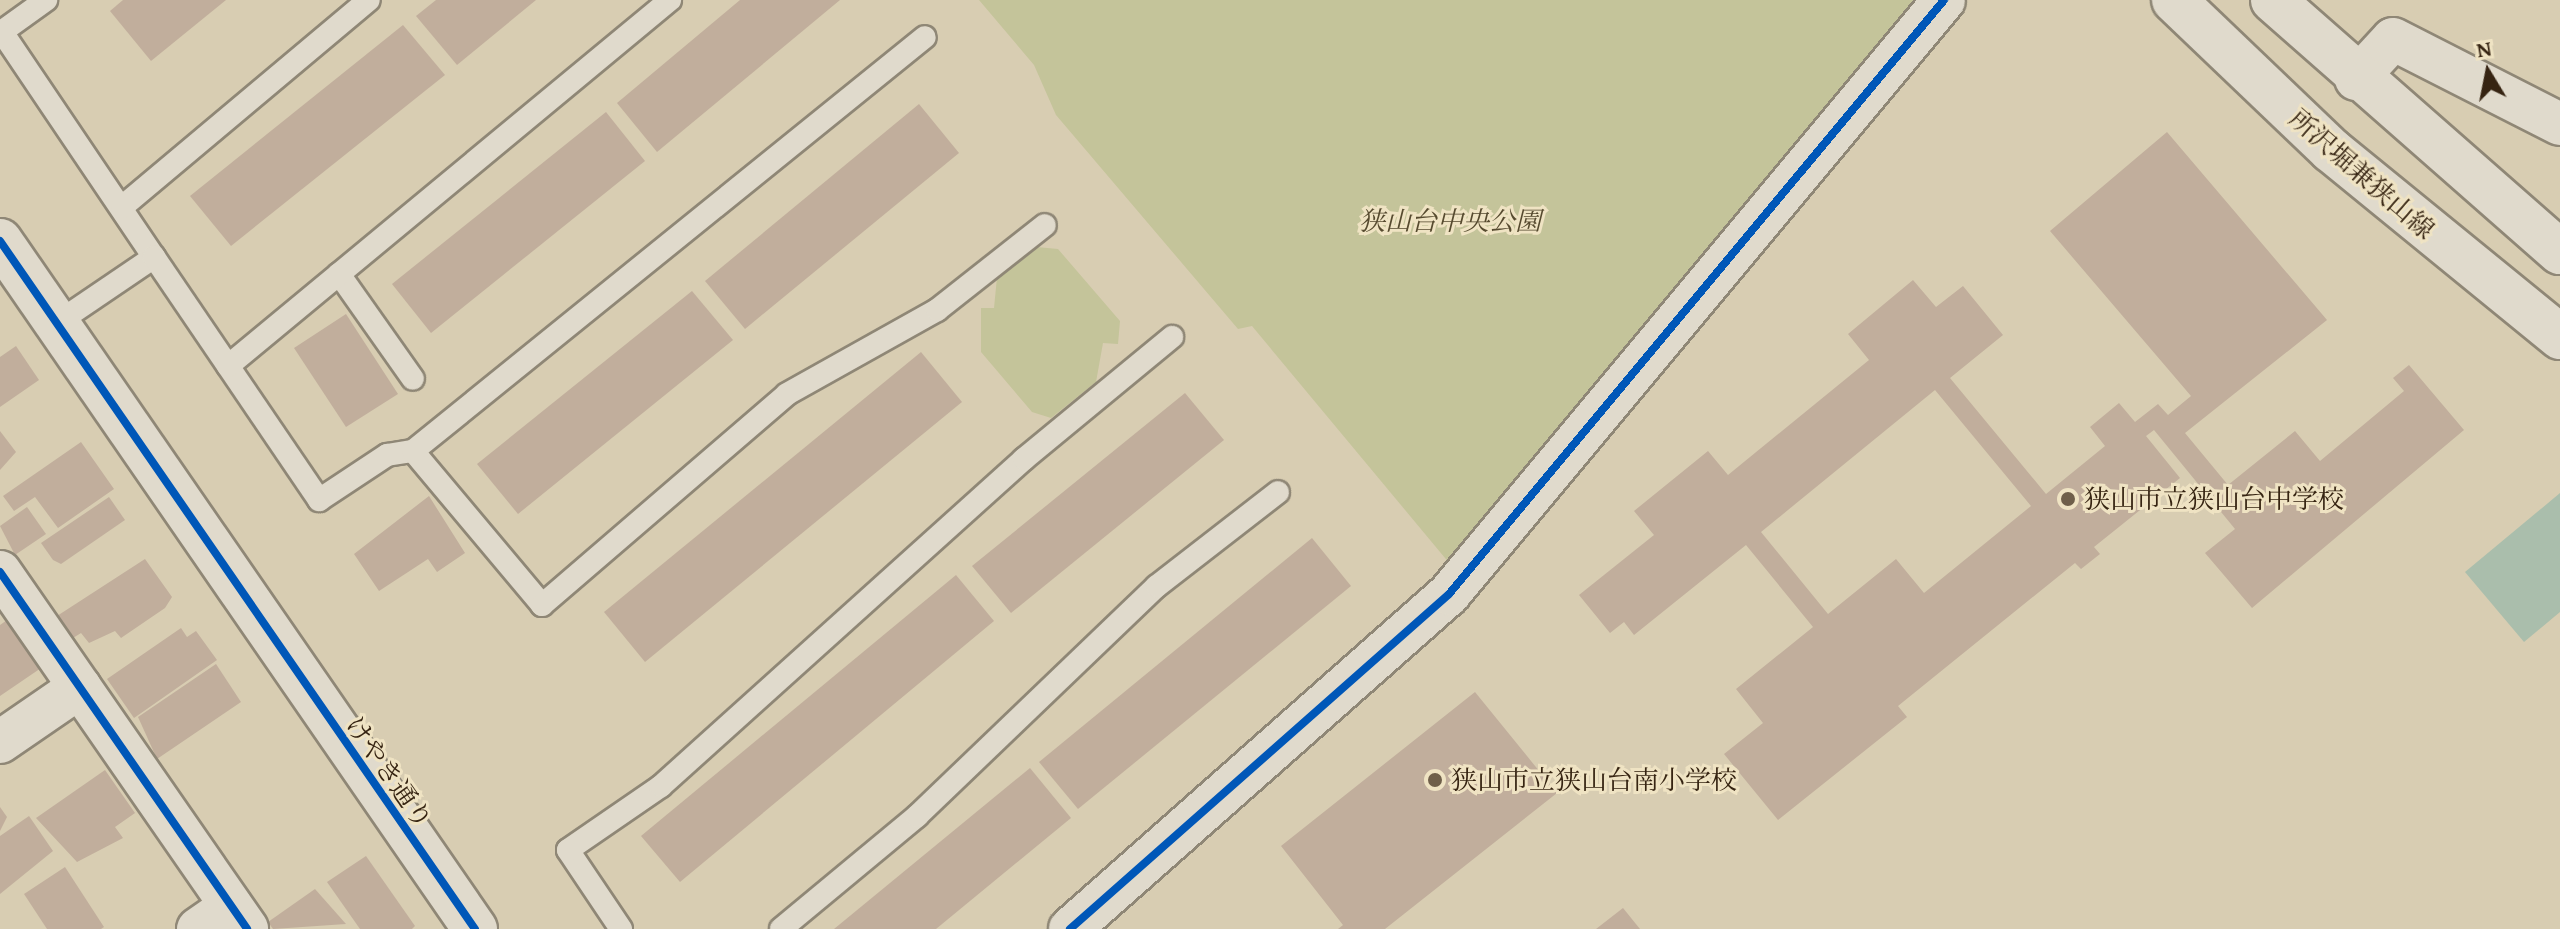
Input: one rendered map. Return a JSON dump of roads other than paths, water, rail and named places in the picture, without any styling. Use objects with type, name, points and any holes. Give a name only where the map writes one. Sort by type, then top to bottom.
[{"type":"main road","name":"所沢堀兼狭山線","points":[[2174,0],[2331,150],[2560,337]]},
{"type":"main road","points":[[2273,0],[2356,79],[2560,252]]},
{"type":"main road","name":"けやき通り","points":[[0,241],[54,325],[475,929]]},
{"type":"street","points":[[1070,929],[1449,594],[1944,0]]},
{"type":"street","points":[[2356,79],[2393,39],[2560,124]]},
{"type":"street","points":[[0,572],[80,687],[226,921]]},
{"type":"street","points":[[0,742],[80,687]]},
{"type":"lane","points":[[46,0],[1,32],[319,500],[387,455],[413,451],[925,37]]},
{"type":"lane","points":[[122,207],[369,0]]},
{"type":"lane","points":[[228,366],[670,0]]},
{"type":"lane","points":[[413,451],[542,605],[787,394],[937,310],[1045,225]]},
{"type":"lane","points":[[54,325],[154,257]]},
{"type":"lane","points":[[339,274],[413,379]]},
{"type":"lane","points":[[621,929],[568,850],[661,786],[1024,459],[1172,337]]},
{"type":"lane","points":[[781,929],[917,816],[1157,586],[1278,492]]},
{"type":"place","name":"狭山市立狭山台中学校","points":[[2068,499]]},
{"type":"place","name":"狭山市立狭山台南小学校","points":[[1435,780]]},
{"type":"park label","name":"狭山台中央公園","points":[[1450,221]]}]
